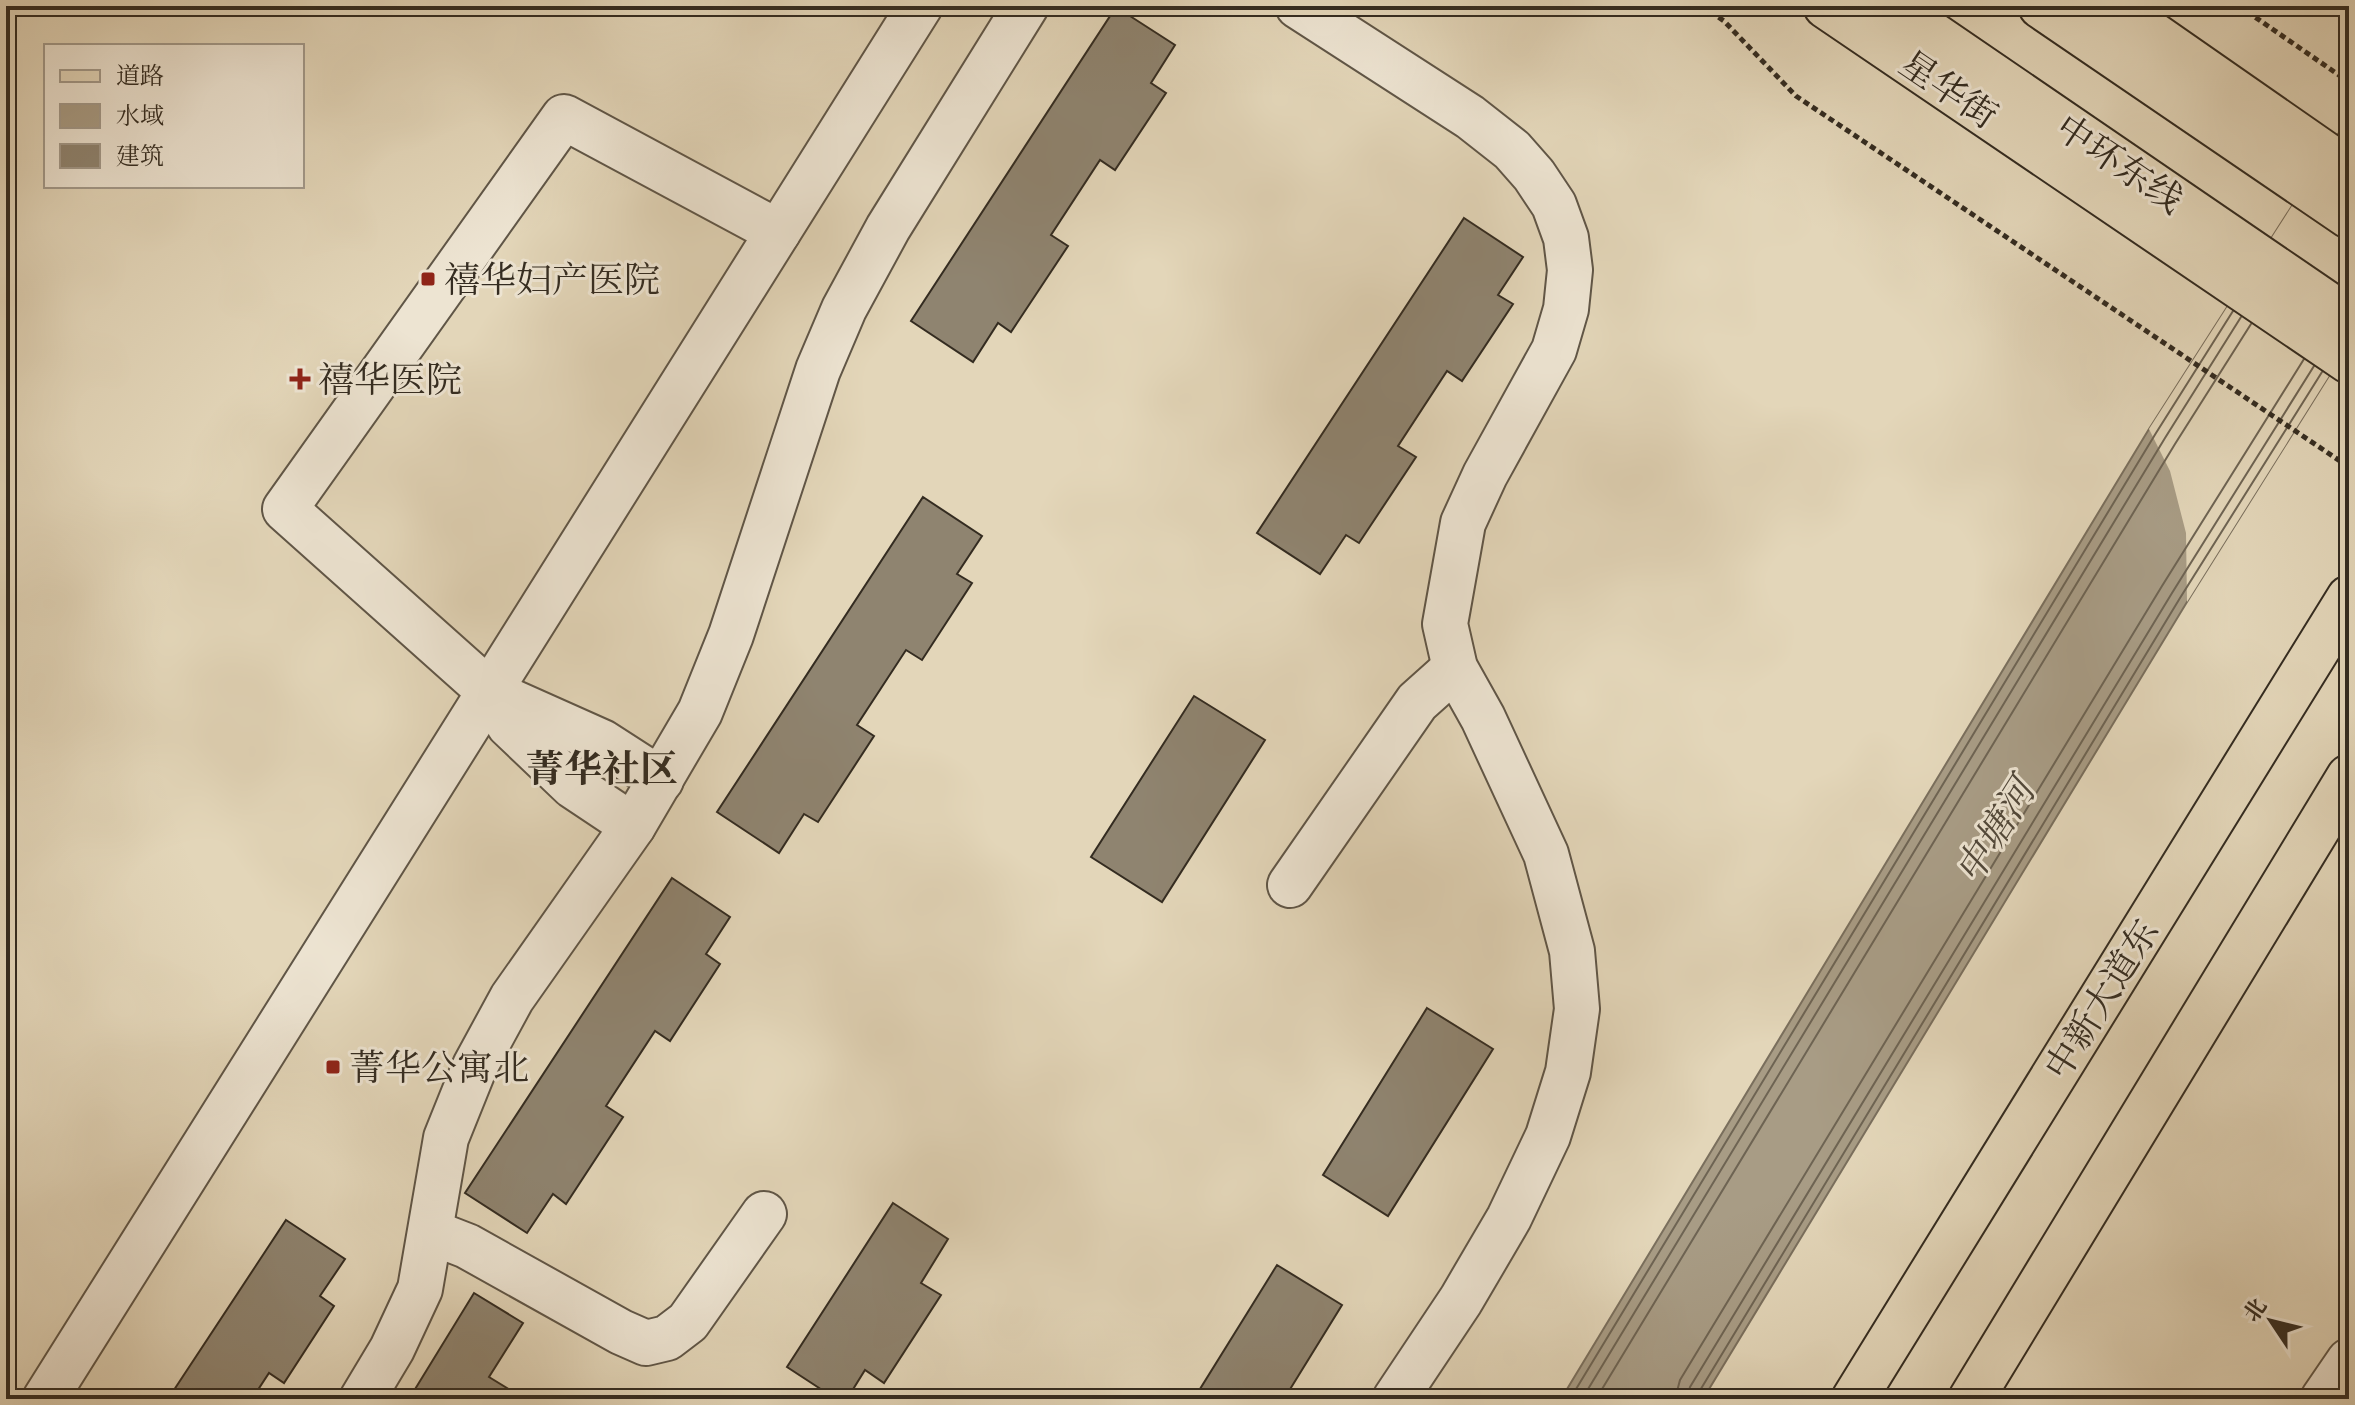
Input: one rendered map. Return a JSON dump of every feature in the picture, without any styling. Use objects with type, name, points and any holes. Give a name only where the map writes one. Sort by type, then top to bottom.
[{"type":"main road","name":"星华街","points":[[1826,6],[2239,287],[2346,346]]},
{"type":"main road","name":"中环东线","points":[[1891,6],[2346,346]]},
{"type":"main road","points":[[2041,6],[2349,216]]},
{"type":"main road","points":[[2112,6],[2337,162]]},
{"type":"main road","name":"中新大道东","points":[[1854,1399],[2349,598]]},
{"type":"main road","points":[[1971,1399],[2349,777]]},
{"type":"street","points":[[45,1399],[920,6]]},
{"type":"street","points":[[362,1399],[392,1349],[420,1289],[446,1138],[475,1066],[512,998],[633,826],[700,712],[731,635],[818,370],[844,309],[888,228],[1026,6]]},
{"type":"street","points":[[1298,6],[1470,117],[1512,150],[1554,205],[1566,238],[1570,270],[1566,309],[1554,350],[1485,475],[1463,523],[1445,624],[1455,668],[1483,718],[1546,854],[1572,951],[1577,1009],[1568,1072],[1548,1136],[1509,1218],[1461,1300],[1395,1399]]},
{"type":"street","points":[[661,780],[602,742],[490,692],[285,509],[564,117],[778,232]]},
{"type":"street","points":[[1290,885],[1417,702],[1455,668]]},
{"type":"street","points":[[490,692],[509,725],[573,786],[633,826]]},
{"type":"street","points":[[431,1232],[467,1246],[646,1343],[667,1338],[688,1322],[764,1214]]},
{"type":"street","points":[[2323,1399],[2349,1361]]},
{"type":"path","points":[[1702,6],[1724,21],[1796,96],[2349,467]]},
{"type":"path","points":[[2239,6],[2349,82]]},
{"type":"water","name":"中塘河","points":[[2349,117],[2349,344],[2187,602],[1703,1399],[1561,1399],[2149,429]]},
{"type":"pier","points":[[2349,117],[2349,344],[2187,602],[2186,533],[2170,471],[2149,429]]},
{"type":"building","points":[[1116,7],[1175,45],[1151,83],[1166,93],[1115,170],[1100,160],[1051,235],[1068,246],[1011,332],[998,323],[973,362],[911,321]]},
{"type":"building","points":[[1464,218],[1523,257],[1498,295],[1513,304],[1462,381],[1447,371],[1398,446],[1416,457],[1359,543],[1346,535],[1320,574],[1257,533]]},
{"type":"building","points":[[923,497],[982,536],[957,574],[972,583],[922,660],[906,650],[857,725],[874,736],[818,822],[804,814],[779,853],[717,812]]},
{"type":"building","points":[[1194,696],[1265,740],[1162,902],[1091,857]]},
{"type":"building","points":[[672,878],[730,917],[706,954],[720,964],[670,1041],[655,1031],[606,1106],[623,1117],[566,1204],[553,1194],[527,1233],[465,1193]]},
{"type":"building","points":[[1427,1008],[1493,1049],[1388,1216],[1323,1175]]},
{"type":"building","points":[[893,1203],[948,1239],[921,1283],[941,1295],[884,1383],[865,1370],[847,1399],[836,1399],[787,1367]]},
{"type":"building","points":[[286,1220],[345,1259],[320,1296],[334,1306],[284,1383],[269,1373],[252,1399],[168,1399]]},
{"type":"building","points":[[1277,1265],[1342,1305],[1284,1399],[1216,1399],[1200,1389]]},
{"type":"building","points":[[474,1293],[523,1323],[489,1377],[525,1399],[409,1399]]},
{"type":"place","name":"禧华妇产医院","points":[[428,279]]},
{"type":"place","name":"禧华医院","points":[[300,379]]},
{"type":"place","name":"菁华公寓北","points":[[333,1067]]},
{"type":"district","name":"菁华社区","points":[[602,769]]}]
